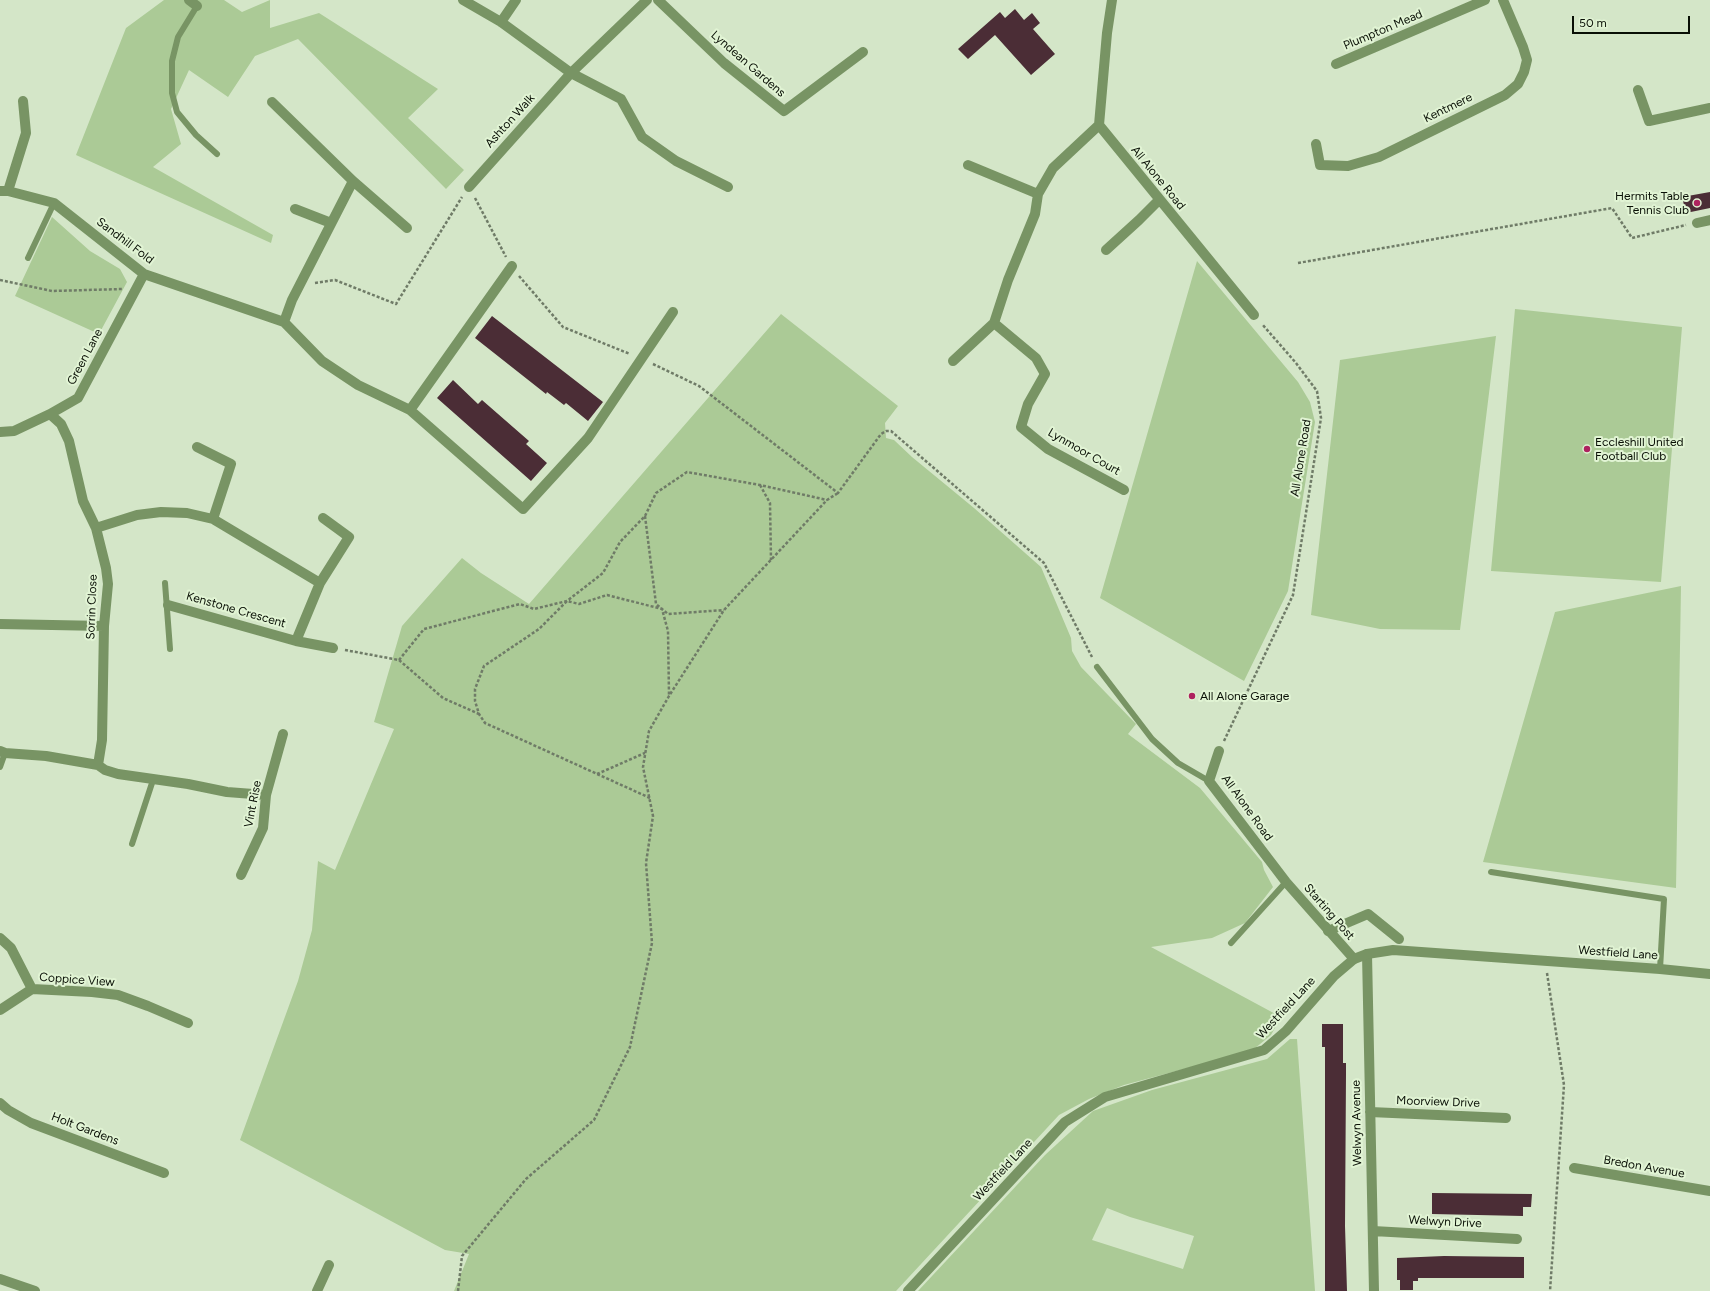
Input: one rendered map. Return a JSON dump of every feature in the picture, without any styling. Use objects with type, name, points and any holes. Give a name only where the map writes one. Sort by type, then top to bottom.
[{"type":"street","points":[[189,0],[197,6]]},
{"type":"street","points":[[463,0],[501,22],[571,73],[621,99],[642,137],[676,161],[728,187]]},
{"type":"street","points":[[501,22],[516,0]]},
{"type":"street","points":[[571,73],[647,0]]},
{"type":"street","name":"Lyndean Gardens","points":[[658,0],[724,63],[784,112],[863,52]]},
{"type":"street","points":[[953,361],[994,323],[1008,280],[1035,214],[1038,194],[1053,168],[1099,125],[1107,33],[1112,0]]},
{"type":"street","name":"Plumpton Mead","points":[[1336,64],[1485,0]]},
{"type":"street","name":"Kentmere","points":[[1316,144],[1320,164],[1348,166],[1379,157],[1505,95],[1518,84],[1524,72],[1527,60],[1503,0]]},
{"type":"street","name":"Ashton Walk","points":[[469,187],[571,73]]},
{"type":"street","points":[[1638,90],[1649,121],[1710,108]]},
{"type":"street","points":[[4,191],[26,133],[23,101]]},
{"type":"street","points":[[272,102],[352,181],[407,228]]},
{"type":"street","name":"All Alone Road","points":[[1099,125],[1254,315]]},
{"type":"street","points":[[968,165],[1038,194]]},
{"type":"street","points":[[352,181],[292,300],[284,322],[322,361],[358,385],[410,410],[523,509],[588,438],[673,312]]},
{"type":"street","name":"Sandhill Fold","points":[[4,191],[54,204],[144,274],[284,322]]},
{"type":"street","points":[[1106,250],[1159,200]]},
{"type":"street","points":[[295,209],[331,223]]},
{"type":"street","points":[[1697,223],[1710,220]]},
{"type":"street","points":[[410,410],[512,266]]},
{"type":"street","name":"Green Lane","points":[[0,432],[14,431],[50,414],[78,398],[144,274]]},
{"type":"street","name":"Lynmoor Court","points":[[994,323],[1036,358],[1045,374],[1028,404],[1022,427],[1048,449],[1124,490]]},
{"type":"street","name":"Sorrin Close","points":[[50,414],[60,424],[69,441],[83,501],[96,528],[106,568],[108,584],[104,626],[102,740],[98,765]]},
{"type":"street","points":[[197,447],[231,464],[213,519]]},
{"type":"street","points":[[96,528],[137,516],[161,512],[187,513],[213,519],[320,583]]},
{"type":"street","name":"Kenstone Crescent","points":[[296,641],[320,583],[349,537],[323,518]]},
{"type":"street","name":"Kenstone Crescent","points":[[168,605],[296,641],[333,648]]},
{"type":"street","points":[[0,624],[104,626]]},
{"type":"street","name":"Vint Rise","points":[[241,875],[264,828],[266,795],[283,734]]},
{"type":"street","name":"All Alone Road","points":[[1219,750],[1209,781],[1286,882]]},
{"type":"street","points":[[3,752],[46,756],[98,765],[105,770],[118,774],[153,780],[188,784],[227,792],[266,795]]},
{"type":"street","name":"Starting Post","points":[[1286,882],[1354,959]]},
{"type":"street","points":[[1328,931],[1368,914],[1399,939]]},
{"type":"street","name":"Coppice View","points":[[0,938],[11,948],[32,989]]},
{"type":"street","name":"Westfield Lane","points":[[908,1291],[1065,1122],[1105,1097],[1264,1050],[1286,1031],[1334,976],[1354,959],[1367,954],[1393,950],[1660,969],[1710,974]]},
{"type":"street","name":"Welwyn Avenue","points":[[1367,954],[1374,1291]]},
{"type":"street","name":"Coppice View","points":[[0,1010],[32,989],[92,992],[118,995],[188,1023]]},
{"type":"street","name":"Holt Gardens","points":[[0,1103],[8,1110],[31,1123],[164,1173]]},
{"type":"street","name":"Moorview Drive","points":[[1370,1112],[1506,1118]]},
{"type":"street","name":"Bredon Avenue","points":[[1574,1168],[1710,1191]]},
{"type":"street","name":"Welwyn Drive","points":[[1373,1231],[1517,1238]]},
{"type":"street","points":[[318,1291],[330,1265]]},
{"type":"street","points":[[0,1278],[35,1291]]},
{"type":"lane","points":[[197,6],[178,37],[172,61],[172,92],[177,112],[196,135],[217,154]]},
{"type":"lane","points":[[28,258],[54,204]]},
{"type":"lane","points":[[165,583],[168,605],[170,649]]},
{"type":"lane","points":[[1097,667],[1152,740],[1178,762],[1209,781]]},
{"type":"lane","points":[[0,767],[3,752]]},
{"type":"lane","points":[[132,844],[153,780]]},
{"type":"lane","points":[[1491,872],[1664,899],[1660,969]]},
{"type":"lane","points":[[1231,943],[1286,882]]},
{"type":"path","points":[[310,284],[335,280],[396,304],[469,187],[512,266],[563,327],[642,359],[699,386],[838,493]]},
{"type":"path","points":[[1298,263],[1612,208],[1632,238],[1697,223]]},
{"type":"path","points":[[0,280],[52,291],[135,289]]},
{"type":"path","name":"All Alone Road","points":[[1219,750],[1293,595],[1321,418],[1317,391],[1296,363],[1254,315]]},
{"type":"path","points":[[458,1291],[462,1256],[526,1179],[594,1120],[630,1048],[652,943],[646,863],[653,816],[643,767],[649,731],[669,696],[724,610],[827,500],[838,493],[881,434],[886,431],[891,431],[1044,563],[1097,667]]},
{"type":"path","points":[[650,798],[485,723],[479,714],[475,701],[475,690],[484,666],[539,629],[567,601],[603,573],[620,542],[645,516],[656,493],[688,472],[760,485],[827,500]]},
{"type":"path","points":[[760,485],[770,503],[771,560]]},
{"type":"path","points":[[645,516],[656,604],[668,614],[724,610]]},
{"type":"path","points":[[399,660],[424,629],[520,604],[534,609],[567,601],[579,604],[607,595],[662,608]]},
{"type":"path","points":[[662,608],[668,631],[669,696]]},
{"type":"path","points":[[333,648],[399,660],[442,698],[479,714]]},
{"type":"path","points":[[597,774],[646,752]]},
{"type":"path","points":[[1545,961],[1564,1085],[1550,1291]]},
{"type":"green space","points":[[164,0],[224,0],[242,12],[270,0],[270,28],[319,13],[438,89],[408,118],[464,170],[446,189],[298,39],[255,56],[228,97],[189,70],[171,109],[181,144],[153,167],[273,235],[271,243],[76,155],[126,28]]},
{"type":"green space","points":[[52,217],[90,251],[120,269],[127,282],[99,334],[15,296]]},
{"type":"green space","points":[[1197,261],[1298,382],[1310,402],[1315,422],[1288,591],[1244,681],[1100,598]]},
{"type":"green space","name":"Eccleshill United Football Club","points":[[1515,309],[1682,327],[1661,582],[1491,571]]},
{"type":"green space","points":[[781,314],[898,406],[885,423],[886,438],[894,440],[1041,567],[1071,638],[1072,651],[1081,667],[1136,724],[1128,734],[1200,788],[1262,862],[1264,870],[1273,887],[1245,923],[1212,938],[1151,947],[1281,1017],[1271,1035],[1254,1049],[1124,1085],[1089,1099],[1059,1115],[896,1291],[454,1291],[469,1254],[445,1250],[240,1140],[298,981],[312,930],[318,861],[335,870],[394,729],[374,722],[402,626],[462,558],[481,573],[529,604]]},
{"type":"green space","points":[[1496,336],[1460,630],[1380,629],[1311,615],[1340,360]]},
{"type":"green space","points":[[1681,586],[1676,888],[1483,862],[1555,612]]},
{"type":"green space","points":[[1290,1039],[1297,1039],[1315,1291],[918,1291],[1045,1155],[1093,1111],[1152,1090],[1267,1059]],"holes":[[[1107,1208],[1130,1217],[1194,1236],[1183,1269],[1092,1240]]]},
{"type":"building","points":[[1015,9],[1024,20],[1032,13],[1040,23],[1033,29],[1055,54],[1031,75],[995,35],[968,59],[958,49],[1000,12],[1005,18]]},
{"type":"building","name":"Hermits Table Tennis Club","points":[[1710,192],[1710,208],[1686,213],[1682,197]]},
{"type":"building","points":[[492,316],[603,402],[588,421],[566,403],[564,405],[547,392],[546,394],[475,338]]},
{"type":"building","points":[[453,380],[478,404],[482,400],[529,441],[526,444],[547,463],[531,481],[437,398]]},
{"type":"building","points":[[1322,1024],[1343,1024],[1343,1063],[1346,1063],[1345,1226],[1347,1291],[1325,1291],[1325,1047],[1322,1047]]},
{"type":"building","points":[[1432,1193],[1532,1194],[1531,1207],[1523,1207],[1523,1216],[1432,1214]]},
{"type":"building","points":[[1444,1256],[1524,1257],[1524,1278],[1418,1278],[1418,1281],[1413,1281],[1413,1290],[1400,1290],[1400,1280],[1397,1280],[1397,1258]]},
{"type":"place","name":"Hermits Table Tennis Club","points":[[1697,203]]},
{"type":"place","name":"Eccleshill United Football Club","points":[[1587,449]]},
{"type":"place","name":"All Alone Garage","points":[[1192,696]]}]
